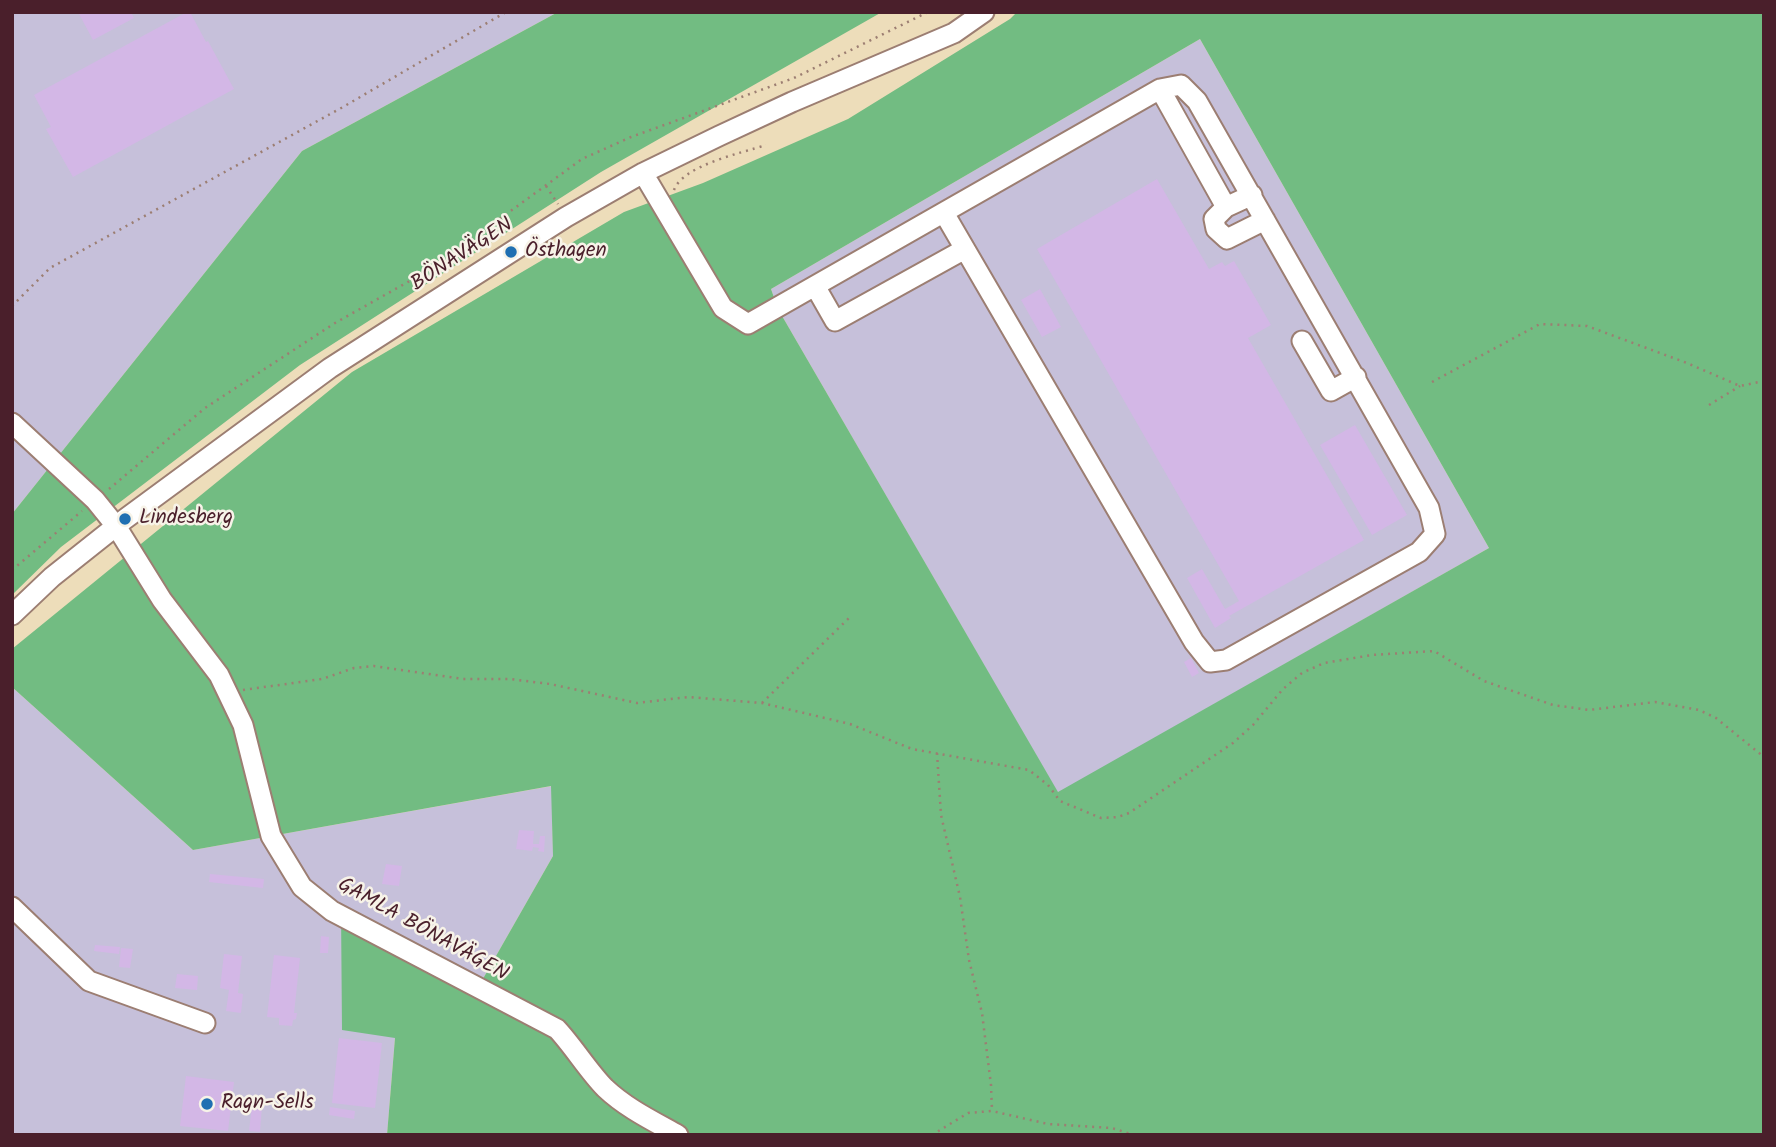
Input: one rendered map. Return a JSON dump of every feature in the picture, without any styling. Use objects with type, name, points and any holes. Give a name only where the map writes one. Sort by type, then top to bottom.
[{"type":"street","name":"BÖNAVÄGEN","points":[[12,615],[52,577],[116,526],[330,368],[566,217],[643,173],[792,102],[954,33],[984,12]]},
{"type":"street","points":[[643,173],[723,308],[748,324],[1160,89],[1181,85],[1197,101],[1356,377],[1429,508],[1435,534],[1419,552],[1226,660],[1210,662],[1194,642],[944,213]]},
{"type":"street","points":[[1160,89],[1226,207]]},
{"type":"street","points":[[1252,195],[1226,207],[1214,219],[1216,229],[1227,239],[1265,220]]},
{"type":"street","points":[[815,286],[835,321],[965,249]]},
{"type":"street","points":[[1301,341],[1331,391],[1356,377]]},
{"type":"street","name":"GAMLA BÖNAVÄGEN","points":[[12,423],[95,500],[116,526],[162,600],[219,675],[243,725],[271,836],[302,887],[332,911],[557,1028],[604,1087],[636,1111],[678,1135]]},
{"type":"street","points":[[12,907],[89,981],[205,1023]]},
{"type":"path","points":[[12,306],[50,268],[343,107],[506,12]]},
{"type":"path","points":[[12,570],[205,408],[335,323],[431,269],[582,159],[631,137],[794,78],[928,12]]},
{"type":"path","points":[[673,191],[677,181],[695,169],[766,145]]},
{"type":"path","points":[[1432,382],[1539,324],[1587,326],[1687,362],[1740,386]]},
{"type":"path","points":[[1709,405],[1740,386],[1764,382]]},
{"type":"path","points":[[762,703],[849,618]]},
{"type":"path","points":[[229,694],[252,688],[322,679],[354,667],[374,666],[463,679],[510,679],[550,684],[637,703],[688,697],[762,703],[850,724],[912,749],[1029,770],[1048,785],[1060,801],[1101,818],[1129,813],[1233,744],[1283,689],[1303,673],[1324,663],[1434,651],[1484,681],[1553,705],[1589,710],[1655,702],[1699,710],[1716,718],[1764,757]]},
{"type":"path","points":[[937,753],[941,815],[982,1013],[992,1111]]},
{"type":"path","points":[[932,1135],[968,1113],[992,1111],[1048,1124],[1112,1128],[1134,1135]]},
{"type":"shaded area","points":[[12,12],[558,12],[302,151],[12,514]]},
{"type":"shaded area","points":[[1200,39],[1489,548],[1058,793],[778,309],[771,289]]},
{"type":"shaded area","points":[[12,687],[193,850],[552,786],[553,856],[480,984],[395,1038],[387,1135],[12,1135]]},
{"type":"green space","points":[[558,12],[882,12],[601,172],[300,365],[61,547],[12,595],[12,514],[302,151]]},
{"type":"green space","points":[[1017,12],[1764,12],[1764,1135],[387,1135],[395,1038],[342,1030],[341,909],[480,984],[553,856],[551,786],[193,850],[12,687],[12,649],[352,372],[624,212],[703,183],[848,119],[1010,19]],"holes":[[[1200,39],[1489,548],[1058,792],[778,309],[771,289]]]},
{"type":"building","points":[[78,12],[131,12],[134,18],[93,40]]},
{"type":"building","points":[[190,12],[206,42],[208,41],[234,89],[73,177],[46,129],[51,127],[34,95]]},
{"type":"building","points":[[1157,179],[1209,269],[1222,262],[1225,266],[1234,261],[1271,325],[1248,338],[1364,540],[1229,616],[1231,618],[1215,628],[1187,578],[1202,569],[1225,609],[1239,601],[1037,249]]},
{"type":"building","points":[[1040,289],[1061,327],[1042,337],[1021,300]]},
{"type":"building","points":[[1355,425],[1407,515],[1372,535],[1320,445]]},
{"type":"building","points":[[1191,658],[1199,673],[1192,677],[1184,662]]},
{"type":"building","points":[[519,830],[534,831],[533,844],[539,844],[540,836],[545,836],[544,852],[533,847],[532,851],[516,849]]},
{"type":"building","points":[[386,864],[402,866],[399,886],[382,884]]},
{"type":"building","points":[[210,874],[264,879],[263,888],[209,882]]},
{"type":"building","points":[[321,936],[329,937],[328,953],[320,953]]},
{"type":"building","points":[[95,945],[120,947],[119,954],[94,951]]},
{"type":"building","points":[[121,948],[133,949],[130,968],[119,967]]},
{"type":"building","points":[[224,954],[242,956],[238,993],[243,994],[241,1013],[226,1011],[229,990],[220,988]]},
{"type":"building","points":[[274,955],[300,958],[294,1013],[297,1013],[292,1026],[279,1025],[279,1018],[267,1017]]},
{"type":"building","points":[[177,974],[198,976],[197,990],[175,988]]},
{"type":"building","points":[[339,1038],[382,1043],[375,1108],[332,1103]]},
{"type":"building","name":"Ragn-Sells","points":[[186,1076],[234,1082],[228,1131],[180,1126]]},
{"type":"building","points":[[252,1105],[262,1106],[260,1132],[249,1131]]},
{"type":"building","points":[[330,1107],[355,1111],[354,1119],[329,1115]]},
{"type":"place","name":"Östhagen","points":[[511,252]]},
{"type":"place","name":"Lindesberg","points":[[125,519]]},
{"type":"place","name":"Ragn-Sells","points":[[207,1104]]}]
